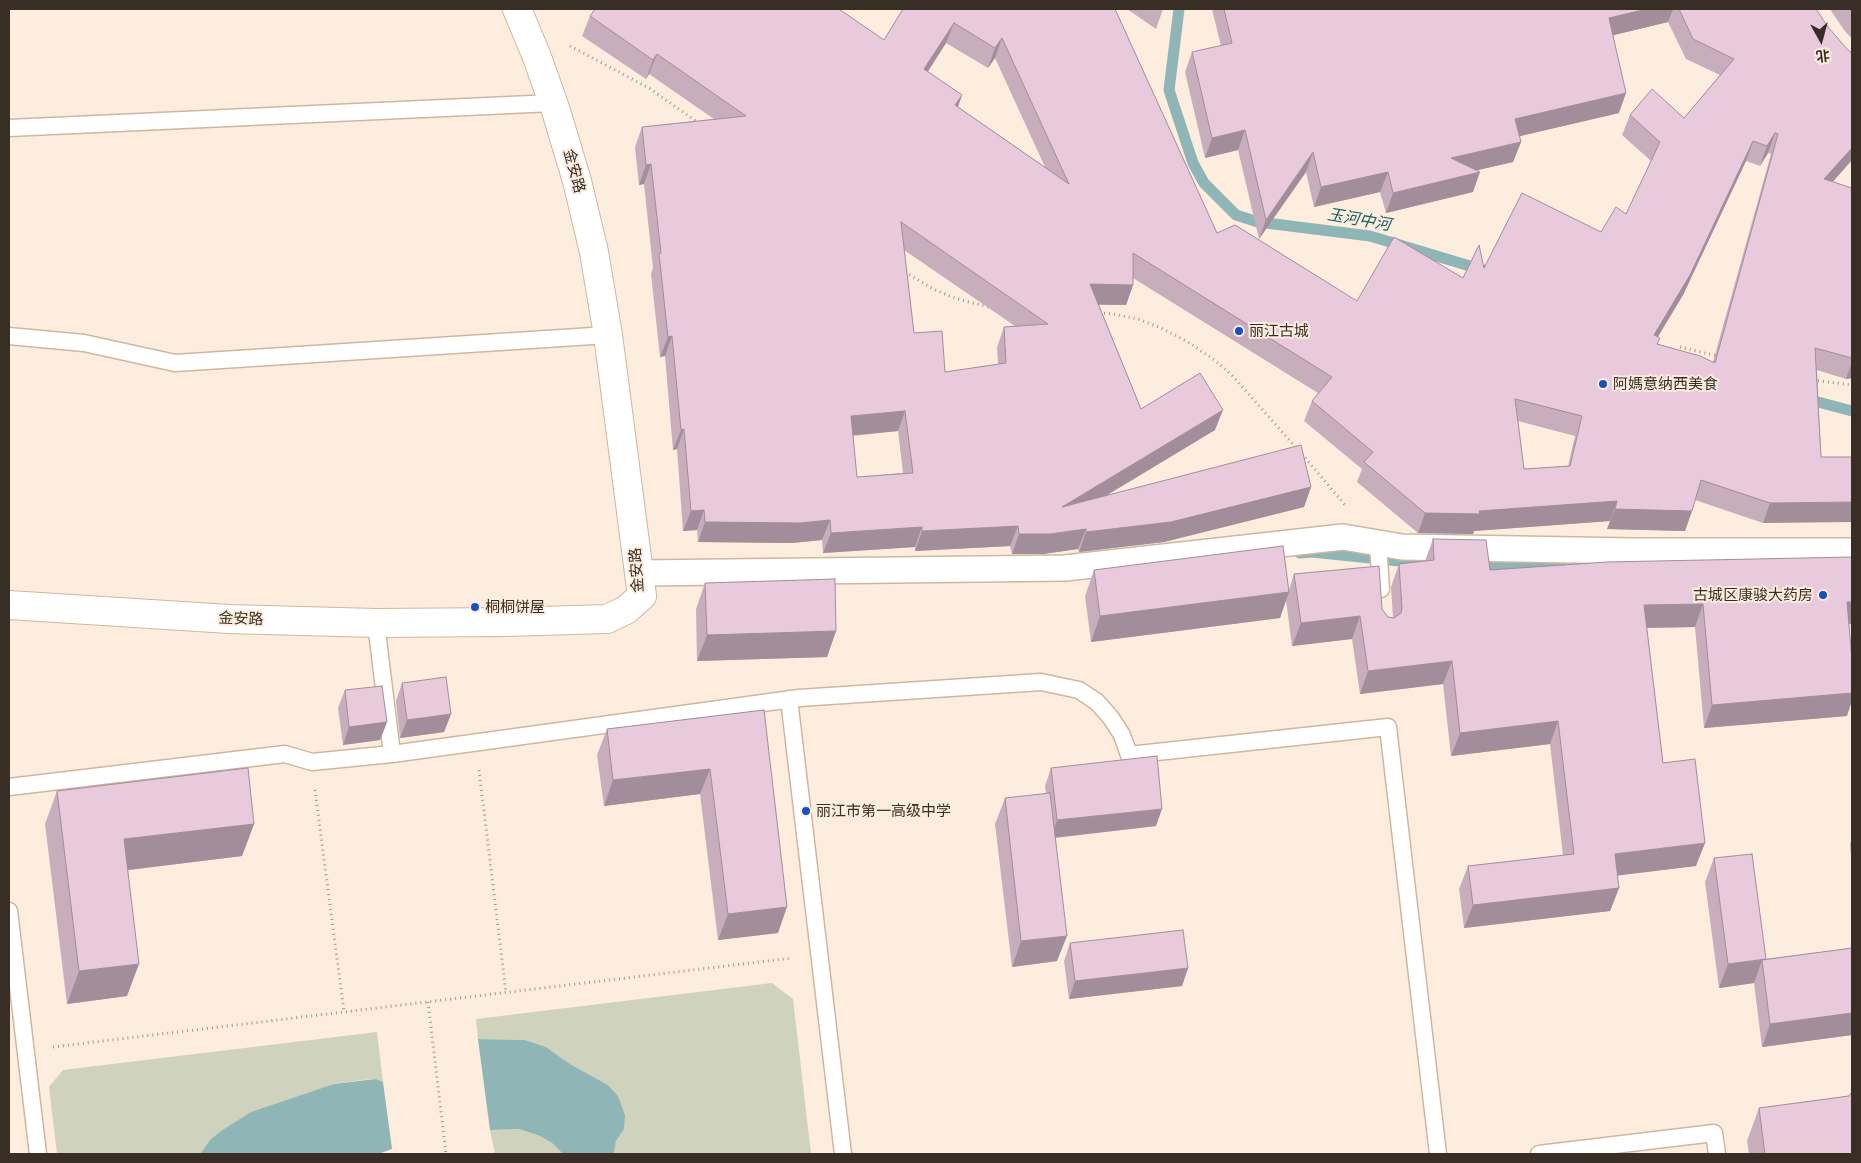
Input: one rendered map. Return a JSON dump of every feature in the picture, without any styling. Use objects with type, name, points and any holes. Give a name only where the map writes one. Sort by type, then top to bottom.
[{"type":"street","name":"金安路","points":[[9,605],[229,619],[376,623],[506,622],[607,619],[626,610],[642,596],[608,335],[594,252],[577,181],[553,103],[520,15]]},
{"type":"street","points":[[640,573],[1065,568],[1343,538],[1412,547],[1852,551]]},
{"type":"lane","points":[[9,128],[553,103]]},
{"type":"lane","points":[[9,336],[84,343],[175,363],[608,335]]},
{"type":"lane","points":[[1378,543],[1382,602]]},
{"type":"lane","points":[[376,623],[392,754]]},
{"type":"lane","points":[[9,787],[285,754],[312,762],[392,754],[789,700],[1041,682],[1079,690],[1097,702],[1122,735],[1129,755],[1388,727],[1438,1154]]},
{"type":"lane","points":[[789,700],[843,1154]]},
{"type":"lane","points":[[9,911],[38,1154]]},
{"type":"lane","points":[[1539,1154],[1714,1133],[1717,1154]]},
{"type":"path","points":[[520,15],[649,88],[705,128]]},
{"type":"path","points":[[902,270],[933,289],[957,299],[995,308]]},
{"type":"path","points":[[1094,313],[1113,314],[1138,319],[1188,342],[1213,359],[1232,375],[1378,543]]},
{"type":"path","points":[[1680,347],[1718,356]]},
{"type":"path","points":[[1810,379],[1852,385]]},
{"type":"path","points":[[476,742],[506,993]]},
{"type":"path","points":[[312,762],[344,1012]]},
{"type":"path","points":[[26,1050],[820,955]]},
{"type":"path","points":[[428,1002],[446,1154]]},
{"type":"green space","points":[[772,983],[793,999],[811,1154],[614,1154],[616,1141],[624,1129],[618,1096],[608,1085],[570,1064],[546,1047],[525,1040],[478,1039],[476,1019]]},
{"type":"green space","points":[[377,1032],[383,1082],[376,1079],[334,1084],[210,1140],[200,1154],[57,1154],[49,1087],[63,1070]]},
{"type":"green space","points":[[519,1129],[540,1136],[552,1143],[563,1154],[495,1154],[490,1130]]},
{"type":"water","points":[[478,1039],[525,1040],[546,1047],[570,1064],[608,1085],[618,1096],[625,1115],[624,1129],[616,1141],[614,1154],[563,1154],[552,1143],[540,1136],[519,1129],[490,1130]]},
{"type":"water","points":[[376,1079],[383,1082],[392,1149],[378,1154],[200,1154],[210,1140],[251,1112],[334,1084]]},
{"type":"building","name":"丽江古城","points":[[595,9],[839,9],[884,40],[903,9],[1115,9],[1217,233],[1235,225],[1357,301],[1394,237],[1463,278],[1479,245],[1484,268],[1522,193],[1601,232],[1616,207],[1626,214],[1660,142],[1630,115],[1652,89],[1684,118],[1734,59],[1693,39],[1679,9],[1816,9],[1828,27],[1852,53],[1852,148],[1824,179],[1852,188],[1852,358],[1815,348],[1821,457],[1852,457],[1852,502],[1770,503],[1701,480],[1692,511],[1615,509],[1617,501],[1479,511],[1480,514],[1425,513],[1364,462],[1373,452],[1312,401],[1332,377],[1133,253],[1133,285],[1090,284],[1141,409],[1200,373],[1223,410],[1062,507],[1301,445],[1311,487],[1171,522],[1086,532],[1086,529],[1050,534],[1019,534],[1018,526],[922,531],[922,527],[831,533],[830,520],[800,523],[705,522],[704,510],[691,511],[684,429],[681,430],[672,336],[668,337],[651,164],[646,165],[642,127],[746,116],[657,54],[653,60],[590,16]],"holes":[[[954,23],[995,48],[1002,38],[1069,184],[955,105],[962,95],[924,69]],[[1775,133],[1778,134],[1715,363],[1700,356],[1657,344],[1660,338],[1654,335],[1690,275],[1753,141],[1767,146]],[[901,222],[1048,324],[1004,327],[1006,363],[945,372],[942,331],[914,333]],[[1515,399],[1582,416],[1570,466],[1524,469]],[[905,411],[913,473],[857,477],[851,416]]]},
{"type":"building","points":[[1224,9],[1647,9],[1609,18],[1626,93],[1515,119],[1521,142],[1451,158],[1480,172],[1393,193],[1388,172],[1321,187],[1313,152],[1266,220],[1245,130],[1212,138],[1192,52],[1232,43]]},
{"type":"building","points":[[1433,539],[1486,540],[1490,570],[1607,562],[1852,557],[1852,602],[1847,602],[1852,660],[1852,693],[1712,705],[1703,604],[1644,605],[1663,763],[1695,759],[1705,843],[1615,854],[1619,888],[1473,905],[1468,866],[1574,854],[1558,721],[1460,733],[1452,661],[1368,671],[1360,616],[1301,623],[1294,574],[1379,566],[1382,609],[1388,617],[1394,618],[1401,613],[1402,608],[1399,564],[1434,560]]},
{"type":"building","points":[[1283,546],[1289,592],[1100,616],[1094,570]]},
{"type":"building","points":[[835,579],[836,631],[707,635],[705,583]]},
{"type":"building","points":[[446,677],[451,714],[407,720],[402,683]]},
{"type":"building","points":[[382,686],[387,722],[349,727],[345,690]]},
{"type":"building","points":[[764,710],[787,907],[728,914],[710,769],[613,780],[607,729]]},
{"type":"building","points":[[1157,756],[1162,809],[1057,820],[1051,768]]},
{"type":"building","points":[[248,768],[254,824],[124,839],[139,964],[79,971],[57,791]]},
{"type":"building","points":[[1050,793],[1067,936],[1021,941],[1005,798]]},
{"type":"building","points":[[1752,854],[1766,959],[1728,964],[1714,858]]},
{"type":"building","points":[[1183,930],[1188,968],[1075,981],[1070,943]]},
{"type":"building","points":[[1852,948],[1852,1013],[1770,1024],[1762,960]]},
{"type":"building","points":[[1852,1092],[1852,1154],[1765,1154],[1759,1108],[1849,1096]]},
{"type":"waterway","name":"玉河中河","points":[[1179,9],[1169,90],[1193,163],[1204,183],[1236,215],[1258,222],[1370,236],[1483,270]]},
{"type":"waterway","name":"玉河中河","points":[[1803,398],[1852,411]]},
{"type":"waterway","points":[[1300,553],[1312,552],[1428,564]]},
{"type":"waterway","points":[[1477,567],[1561,566]]},
{"type":"place","name":"丽江古城","points":[[1239,331]]},
{"type":"place","name":"阿媽意纳西美食","points":[[1603,384]]},
{"type":"place","name":"古城区康骏大药房","points":[[1823,595]]},
{"type":"place","name":"桐桐饼屋","points":[[475,607]]},
{"type":"place","name":"丽江市第一高级中学","points":[[806,811]]}]
